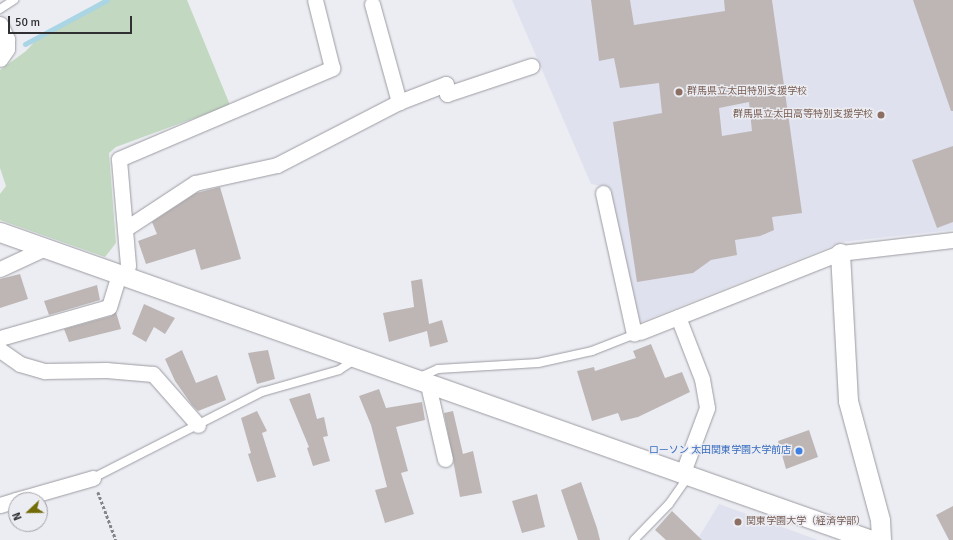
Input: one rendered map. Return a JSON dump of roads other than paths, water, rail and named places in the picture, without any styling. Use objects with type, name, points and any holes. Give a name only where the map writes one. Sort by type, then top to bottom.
[{"type":"street","points":[[0,338],[109,307],[128,265],[119,159],[332,68],[315,0]]},
{"type":"street","points":[[372,4],[399,102]]},
{"type":"street","points":[[0,24],[8,39],[7,49],[0,58]]},
{"type":"street","points":[[125,229],[195,184],[277,165],[399,102],[446,84],[447,94],[531,66]]},
{"type":"street","points":[[603,193],[637,333],[840,253],[953,240]]},
{"type":"street","points":[[0,232],[358,358],[421,383],[871,540]]},
{"type":"street","points":[[0,268],[45,248]]},
{"type":"street","points":[[840,253],[848,401],[880,520],[881,540]]},
{"type":"street","points":[[678,317],[702,379],[707,408],[685,476]]},
{"type":"street","points":[[0,350],[20,364],[45,371],[106,370],[153,374],[198,425]]},
{"type":"street","points":[[421,383],[445,459]]},
{"type":"street","points":[[44,492],[93,478]]},
{"type":"lane","points":[[0,9],[14,0]]},
{"type":"lane","points":[[421,383],[438,369],[546,361],[592,351],[637,333]]},
{"type":"lane","points":[[93,478],[262,392],[340,370],[358,358]]},
{"type":"lane","points":[[634,540],[669,504],[685,476]]},
{"type":"waterway","points":[[25,44],[107,0]]},
{"type":"place","name":"群馬県立太田特別支援学校","points":[[679,92]]},
{"type":"place","name":"群馬県立太田高等特別支援学校","points":[[881,115]]},
{"type":"place","name":"ローソン 太田関東学園大学前店","points":[[799,451]]},
{"type":"place","name":"関東学園大学（経済学部）","points":[[738,522]]}]
